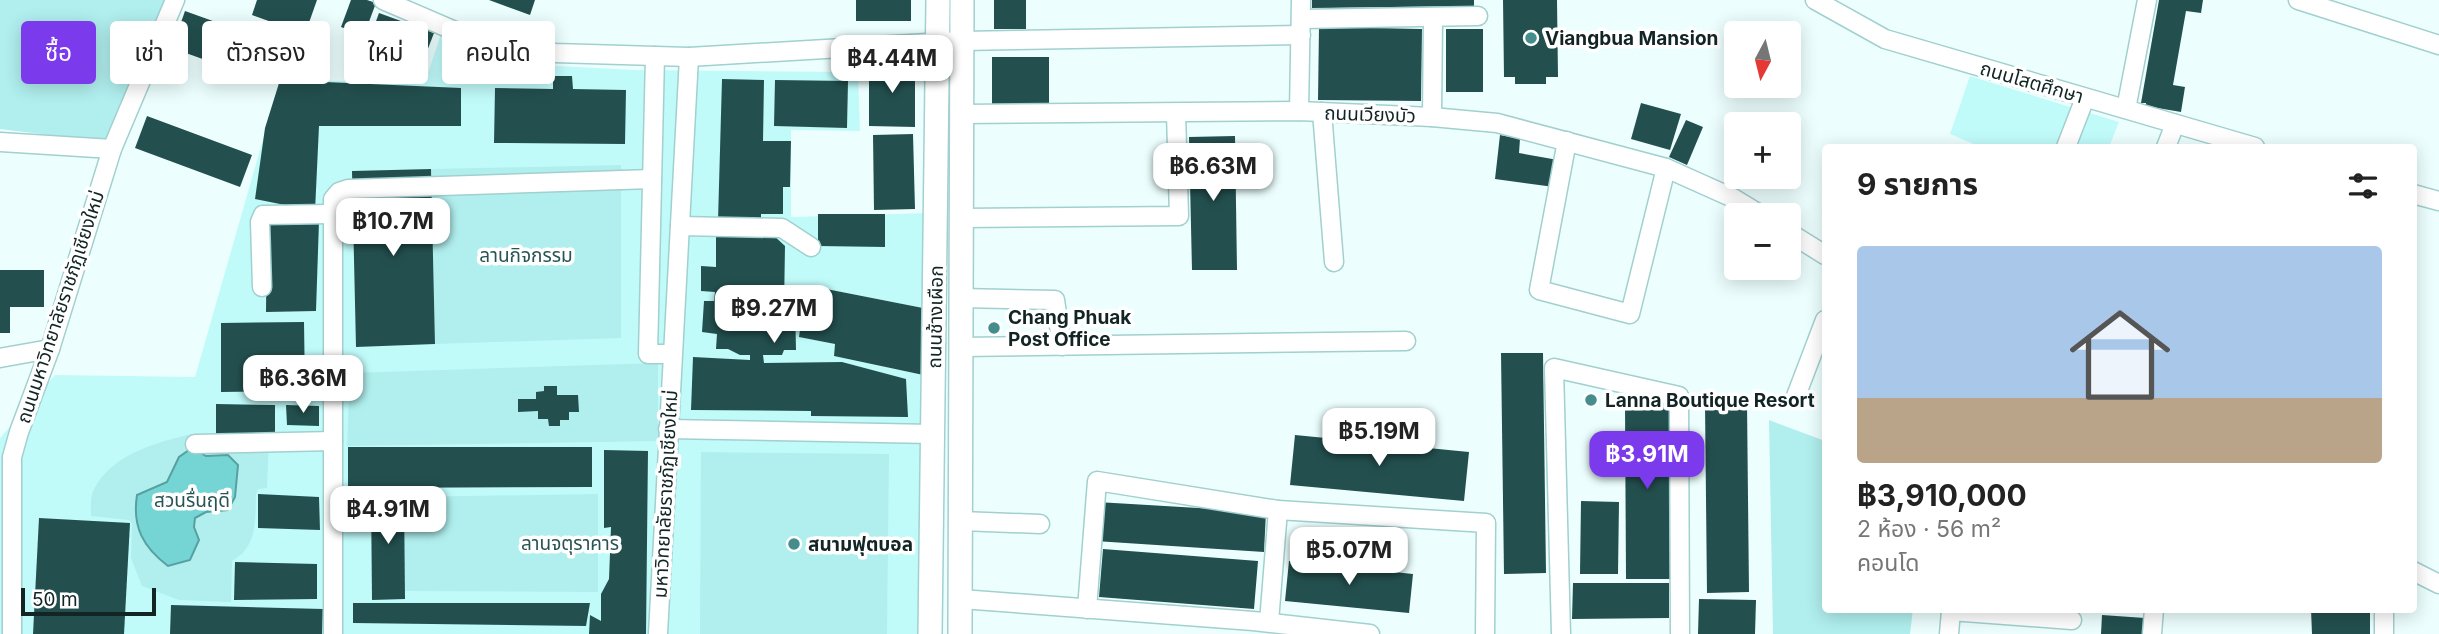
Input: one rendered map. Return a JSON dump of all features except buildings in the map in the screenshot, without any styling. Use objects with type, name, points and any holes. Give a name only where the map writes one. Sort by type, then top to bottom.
[{"type":"main road","name":"ถนนช้างเผือก","points":[[930,634],[938,0]]},
{"type":"main road","name":"ถนนช้างเผือก","points":[[960,634],[962,0]]},
{"type":"street","name":"ถนนมหาวิทยาลัยราชภัฏเชียงใหม่","points":[[12,634],[6,459],[50,349],[112,149],[175,0]]},
{"type":"street","points":[[383,0],[455,31],[555,53],[689,57],[1478,16]]},
{"type":"street","points":[[1299,111],[1301,0]]},
{"type":"street","name":"ถนนโสตศึกษา","points":[[1815,0],[1885,39],[2245,144]]},
{"type":"street","points":[[2126,109],[2147,0]]},
{"type":"street","points":[[2298,0],[2439,45]]},
{"type":"street","points":[[1432,117],[1433,17]]},
{"type":"street","points":[[655,56],[648,354],[672,354]]},
{"type":"street","name":"มหาวิทยาลัยราชภัฏเชียงใหม่","points":[[658,634],[689,57]]},
{"type":"street","points":[[2067,144],[2085,98]]},
{"type":"street","name":"ถนนเวียงบัว","points":[[962,114],[1299,111],[1497,122],[1666,168],[1741,203]]},
{"type":"street","points":[[1322,112],[1334,262]]},
{"type":"street","points":[[962,218],[1179,216],[1176,113]]},
{"type":"street","points":[[2167,144],[2175,124]]},
{"type":"street","points":[[1567,141],[1539,290],[1630,314],[1666,168]]},
{"type":"street","points":[[0,142],[112,149]]},
{"type":"street","points":[[333,634],[332,200],[339,192],[348,189],[652,179]]},
{"type":"street","points":[[2417,195],[2439,201]]},
{"type":"street","points":[[262,287],[260,222],[263,215],[331,214]]},
{"type":"street","points":[[680,226],[782,228],[811,247]]},
{"type":"street","points":[[1801,240],[1822,253]]},
{"type":"street","points":[[961,298],[1055,300],[1062,346]]},
{"type":"street","points":[[1796,396],[1822,328]]},
{"type":"street","points":[[961,347],[1406,341]]},
{"type":"street","points":[[0,358],[50,349]]},
{"type":"street","points":[[1561,634],[1555,368],[1679,396],[1680,634]]},
{"type":"street","points":[[668,429],[933,433]]},
{"type":"street","points":[[195,444],[333,441]]},
{"type":"street","points":[[1087,608],[1097,481],[1278,510],[1486,523],[1485,634]]},
{"type":"street","points":[[1257,626],[1278,510]]},
{"type":"street","points":[[961,521],[1040,523]]},
{"type":"street","points":[[2417,573],[2439,584]]},
{"type":"street","points":[[961,599],[1370,634]]},
{"type":"street","points":[[1949,634],[1951,613]]},
{"type":"street","points":[[1975,613],[2072,621]]},
{"type":"street","points":[[2152,634],[2154,613]]},
{"type":"street","points":[[2384,613],[2384,634]]},
{"type":"shaded area","points":[[441,34],[442,84],[555,84],[555,66],[634,70],[858,72],[860,131],[791,130],[791,217],[930,213],[928,309],[806,285],[799,337],[835,344],[834,356],[928,376],[923,634],[0,634],[0,438],[55,375],[195,377],[279,84],[330,84],[330,81],[344,81],[344,84],[428,84],[428,73]]},
{"type":"shaded area","points":[[1970,76],[2119,122],[2110,144],[1974,144],[1950,134]]},
{"type":"shaded area","points":[[192,448],[206,456],[228,455],[238,465],[235,497],[228,510],[206,512],[195,518],[194,527],[199,540],[190,560],[168,566],[152,551],[141,535],[136,517],[137,495],[167,482],[179,457]]},
{"type":"green space","points":[[0,0],[167,0],[158,21],[110,21],[110,84],[131,84],[106,142],[0,129]]},
{"type":"green space","name":"ลานกิจกรรม","points":[[621,165],[621,338],[435,344],[431,169]]},
{"type":"green space","points":[[658,363],[658,441],[347,446],[350,373]]},
{"type":"green space","points":[[1769,420],[1822,440],[1822,613],[1913,613],[1910,634],[1773,634]]},
{"type":"green space","name":"สวนรื่นฤดี","points":[[187,435],[269,440],[267,488],[258,489],[256,494],[251,540],[247,548],[232,561],[231,602],[179,600],[142,586],[131,558],[132,524],[129,520],[91,516],[93,492],[112,467],[135,452]]},
{"type":"green space","name":"สนามฟุตบอล","points":[[701,452],[889,454],[887,634],[700,634]]},
{"type":"green space","name":"ลานจตุราคาร","points":[[598,494],[598,592],[405,591],[404,497]]},
{"type":"place","name":"Viangbua Mansion","points":[[1531,38]]},
{"type":"place","name":"Chang Phuak Post Office","points":[[994,328]]},
{"type":"place","name":"Lanna Boutique Resort","points":[[1591,400]]},
{"type":"place","name":"สนามฟุตบอล","points":[[794,544]]}]
